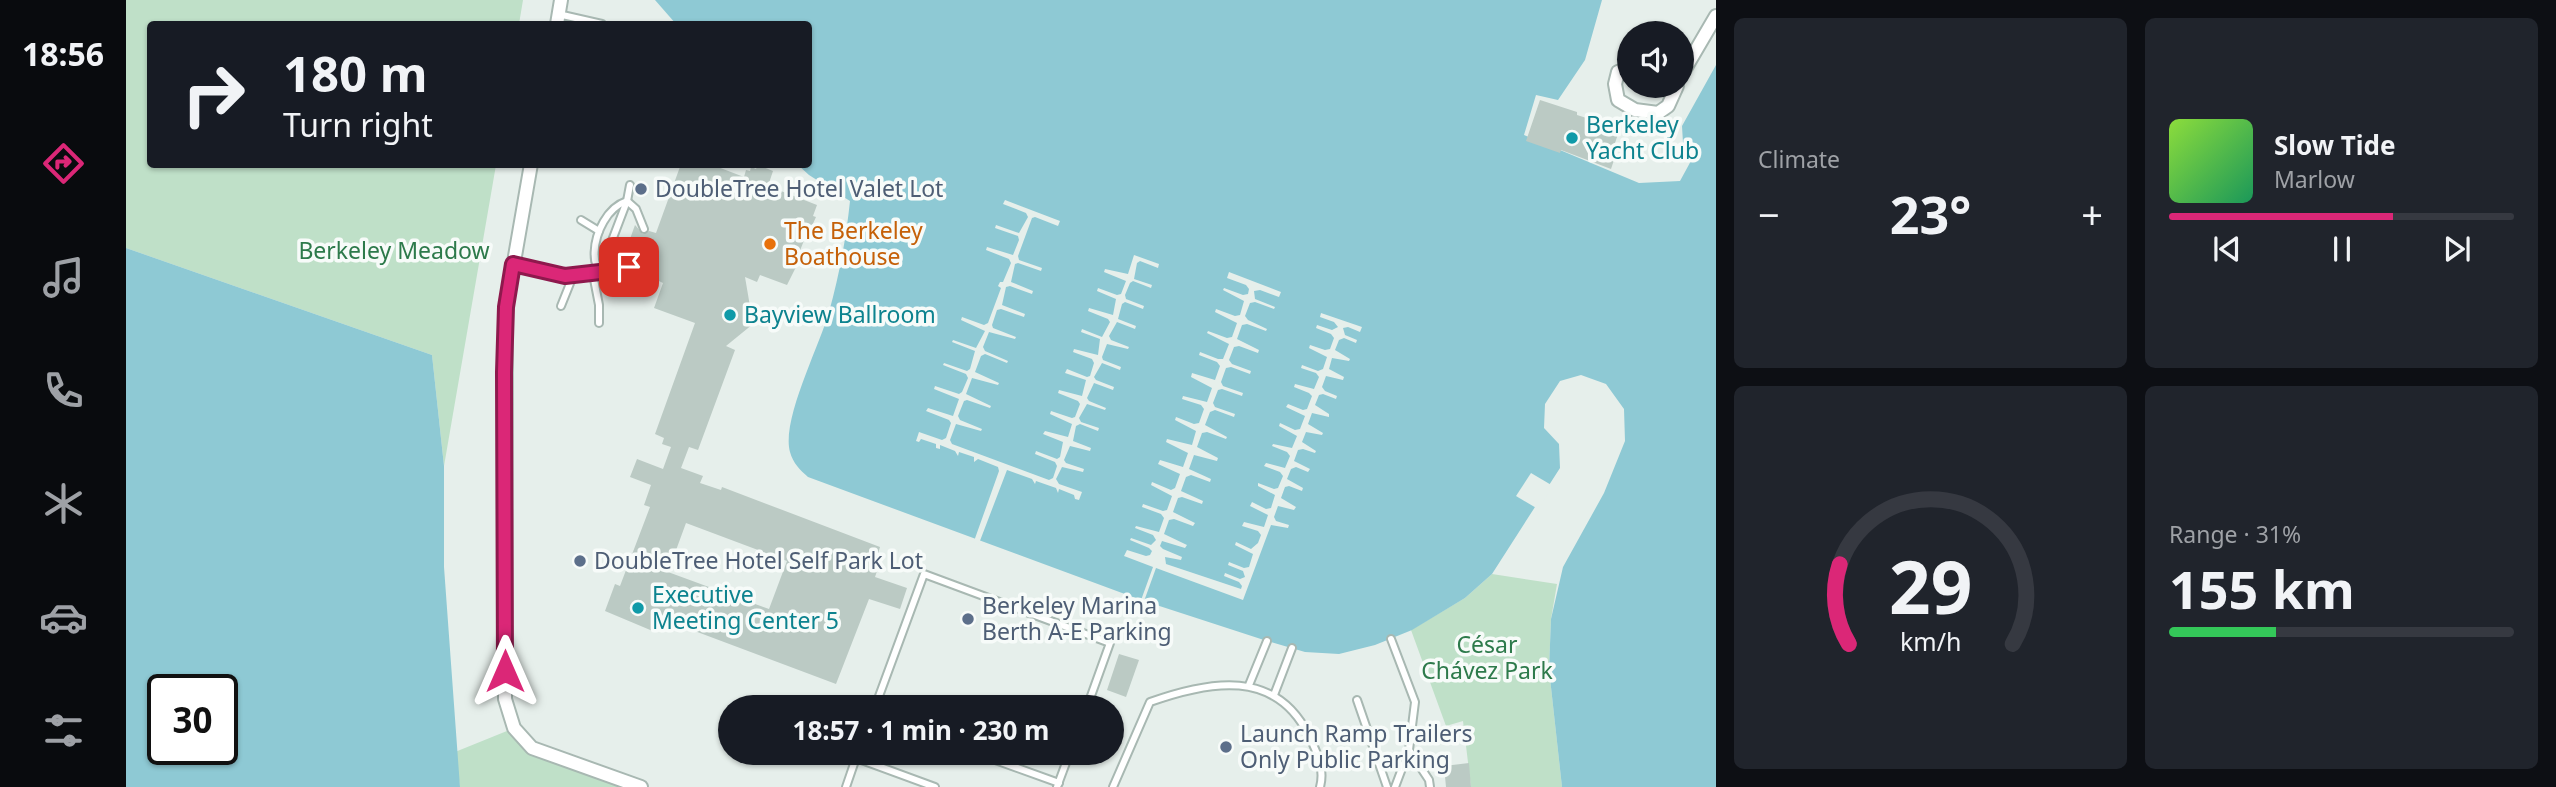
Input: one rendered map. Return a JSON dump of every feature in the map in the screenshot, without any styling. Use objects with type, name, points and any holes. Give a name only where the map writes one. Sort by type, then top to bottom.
[{"type":"street","points":[[557,19],[561,0]]},
{"type":"street","points":[[1694,54],[1716,16]]},
{"type":"street","points":[[1618,98],[1635,110],[1658,113],[1668,106],[1672,98]]},
{"type":"street","points":[[530,168],[506,307],[505,698],[514,728],[532,748],[641,787]]},
{"type":"lane","points":[[596,273],[627,201],[630,185]]},
{"type":"lane","points":[[627,201],[636,208],[645,229]]},
{"type":"lane","points":[[599,323],[593,253],[605,216],[615,205],[627,201]]},
{"type":"lane","points":[[581,220],[600,231]]},
{"type":"lane","points":[[513,264],[573,276],[596,273],[615,275],[629,267]]},
{"type":"lane","points":[[561,306],[573,276]]},
{"type":"lane","points":[[879,695],[924,574],[1110,643],[1091,695]]},
{"type":"lane","points":[[1391,639],[1415,702],[1409,750],[1395,787]]},
{"type":"lane","points":[[1249,685],[1267,641]]},
{"type":"lane","points":[[1274,695],[1292,648]]},
{"type":"lane","points":[[1113,787],[1150,702],[1192,687],[1249,685],[1274,695],[1304,726],[1317,752],[1322,778],[1320,787]]},
{"type":"lane","points":[[1357,700],[1387,787]]},
{"type":"lane","points":[[1409,750],[1429,780],[1430,787]]},
{"type":"lane","points":[[845,787],[853,765]]},
{"type":"lane","points":[[881,765],[935,787]]},
{"type":"lane","points":[[1006,765],[1058,785],[1065,765]]},
{"type":"green space","name":"Berkeley Meadow","points":[[126,0],[523,0],[520,21],[147,21],[147,168],[495,168],[444,466],[432,355],[126,248]]},
{"type":"green space","name":"César Chávez Park","points":[[1492,574],[1557,584],[1551,619],[1549,669],[1562,787],[1471,787],[1463,721],[1446,726],[1411,630],[1465,598]]},
{"type":"green space","points":[[514,728],[532,748],[641,787],[460,787],[455,752]]},
{"type":"water","points":[[655,0],[1602,0],[1585,60],[1558,100],[1536,95],[1524,135],[1639,183],[1680,181],[1692,159],[1683,143],[1682,126],[1716,65],[1716,787],[1562,787],[1549,669],[1551,619],[1563,567],[1604,493],[1625,441],[1624,409],[1606,384],[1581,375],[1560,381],[1545,404],[1544,428],[1559,444],[1560,468],[1492,574],[1465,598],[1412,630],[1375,645],[1339,654],[1305,652],[1141,600],[808,477],[797,466],[790,452],[791,421],[829,312],[842,257],[850,201],[801,168],[812,168],[812,21],[673,21]]},
{"type":"water","points":[[126,248],[432,355],[444,466],[444,567],[460,787],[126,787]]},
{"type":"pier","points":[[1005,200],[1060,221],[1058,226],[1032,218],[1018,256],[1019,260],[1042,268],[1041,271],[1015,264],[1011,282],[1033,291],[1032,294],[1006,287],[1002,305],[1025,314],[1024,317],[997,310],[993,328],[1016,337],[1015,339],[989,332],[983,347],[985,351],[1008,361],[1007,363],[985,354],[981,356],[975,372],[999,383],[998,385],[972,378],[966,394],[991,406],[990,408],[964,401],[958,416],[960,420],[982,429],[981,431],[956,424],[950,440],[952,444],[1049,480],[1053,478],[1057,466],[1055,462],[1035,454],[1036,451],[1057,459],[1060,457],[1063,442],[1043,434],[1045,431],[1068,437],[1072,424],[1050,414],[1051,411],[1075,417],[1080,404],[1078,401],[1058,393],[1059,390],[1082,396],[1086,380],[1065,373],[1067,369],[1090,376],[1094,363],[1092,359],[1073,352],[1074,349],[1098,355],[1100,339],[1081,332],[1082,329],[1102,337],[1110,322],[1088,311],[1089,308],[1113,315],[1116,299],[1097,291],[1098,288],[1121,294],[1126,281],[1104,272],[1105,269],[1128,274],[1134,255],[1159,264],[1158,268],[1140,261],[1137,263],[1134,279],[1152,285],[1151,288],[1133,281],[1125,295],[1126,299],[1144,306],[1143,309],[1125,302],[1122,304],[1118,319],[1136,326],[1135,329],[1117,322],[1109,336],[1111,340],[1129,347],[1128,349],[1107,344],[1103,360],[1121,367],[1120,370],[1102,363],[1094,377],[1114,387],[1113,390],[1094,383],[1087,398],[1106,408],[1105,410],[1087,404],[1079,418],[1081,422],[1099,428],[1098,431],[1080,424],[1076,426],[1073,441],[1091,448],[1090,451],[1070,446],[1064,460],[1084,469],[1083,472],[1062,467],[1056,479],[1059,484],[1082,492],[1079,500],[1075,499],[1074,495],[1059,489],[1058,493],[1056,488],[1036,481],[1035,484],[1032,479],[1007,470],[978,546],[973,544],[999,471],[998,467],[978,459],[974,462],[974,457],[959,452],[958,456],[955,451],[940,445],[940,449],[936,448],[936,444],[921,439],[916,441],[919,432],[942,440],[946,438],[951,423],[949,420],[926,411],[928,408],[953,416],[959,399],[934,389],[935,386],[959,394],[962,392],[968,378],[966,374],[943,365],[944,363],[967,371],[970,369],[975,351],[952,342],[953,340],[976,348],[985,331],[961,320],[962,317],[984,325],[988,323],[1001,288],[998,286],[1003,282],[1011,263],[1009,259],[986,250],[987,247],[1013,255],[1018,236],[995,228],[996,225],[1019,233],[1028,217],[1026,213],[1003,204]]},
{"type":"pier","points":[[1229,272],[1281,292],[1279,297],[1260,290],[1254,291],[1255,299],[1275,307],[1274,309],[1255,302],[1250,303],[1245,316],[1267,329],[1266,331],[1247,324],[1242,325],[1237,339],[1259,350],[1258,353],[1239,346],[1234,347],[1229,360],[1232,364],[1251,371],[1250,374],[1231,367],[1226,368],[1221,382],[1223,386],[1243,393],[1242,396],[1218,390],[1213,403],[1215,407],[1235,414],[1234,417],[1215,410],[1210,412],[1205,425],[1227,437],[1226,439],[1207,432],[1202,433],[1197,447],[1218,458],[1217,461],[1194,455],[1189,469],[1211,479],[1210,482],[1191,475],[1186,477],[1181,491],[1203,501],[1202,504],[1178,498],[1173,512],[1195,523],[1193,526],[1174,519],[1169,520],[1164,534],[1187,545],[1185,548],[1162,541],[1160,546],[1163,549],[1182,557],[1181,560],[1165,557],[1166,564],[1241,589],[1239,582],[1224,576],[1225,573],[1240,579],[1245,577],[1243,571],[1228,565],[1229,562],[1244,568],[1249,567],[1253,554],[1235,545],[1236,542],[1251,549],[1258,543],[1261,535],[1258,531],[1242,526],[1244,522],[1264,527],[1268,515],[1250,506],[1252,502],[1266,509],[1271,508],[1275,495],[1258,486],[1258,483],[1278,488],[1283,476],[1280,472],[1264,466],[1266,463],[1285,468],[1290,456],[1272,446],[1292,448],[1297,436],[1279,426],[1280,423],[1295,430],[1300,429],[1305,416],[1286,407],[1288,404],[1307,409],[1312,396],[1294,387],[1295,384],[1314,389],[1319,377],[1316,373],[1301,368],[1302,365],[1318,371],[1323,369],[1327,357],[1309,348],[1310,345],[1330,349],[1334,338],[1316,328],[1317,325],[1332,330],[1338,327],[1334,322],[1320,317],[1321,313],[1362,327],[1360,332],[1348,327],[1343,328],[1345,335],[1357,340],[1356,343],[1344,338],[1339,340],[1335,350],[1350,359],[1332,358],[1329,369],[1344,377],[1343,380],[1326,376],[1322,387],[1337,396],[1336,399],[1319,395],[1315,405],[1329,414],[1329,417],[1312,413],[1308,424],[1323,433],[1306,432],[1302,442],[1316,451],[1298,450],[1294,461],[1310,469],[1308,472],[1296,467],[1291,469],[1287,479],[1303,488],[1302,491],[1285,487],[1281,498],[1296,507],[1294,510],[1278,506],[1274,517],[1276,521],[1289,525],[1288,528],[1271,525],[1243,600],[1156,568],[1143,604],[1140,603],[1153,567],[1124,556],[1127,550],[1146,556],[1152,551],[1130,540],[1131,538],[1151,545],[1156,540],[1153,535],[1135,528],[1136,526],[1159,532],[1164,518],[1161,514],[1142,507],[1143,504],[1167,510],[1172,496],[1151,485],[1152,482],[1171,490],[1175,488],[1180,474],[1158,464],[1160,460],[1183,467],[1188,453],[1166,442],[1167,439],[1192,445],[1196,431],[1175,420],[1176,417],[1194,424],[1199,423],[1204,409],[1201,405],[1182,399],[1183,396],[1207,402],[1212,388],[1191,377],[1192,373],[1215,380],[1220,366],[1217,362],[1199,355],[1200,352],[1223,359],[1229,344],[1207,333],[1208,331],[1227,338],[1232,337],[1237,323],[1215,312],[1216,309],[1235,316],[1240,315],[1244,301],[1223,290],[1224,288],[1243,295],[1248,294],[1246,285],[1227,278]]},
{"type":"pier","points":[[1531,473],[1553,486],[1538,509],[1516,496]]},
{"type":"building","name":"Berkeley Yacht Club","points":[[1540,100],[1577,112],[1577,115],[1596,121],[1595,126],[1618,134],[1612,152],[1616,154],[1611,169],[1561,150],[1560,153],[1526,141]]},
{"type":"building","points":[[680,168],[720,168],[744,177],[746,170],[750,171],[751,168],[766,168],[773,171],[768,186],[817,205],[813,216],[816,217],[809,228],[797,258],[800,259],[787,285],[760,275],[757,282],[745,277],[753,324],[726,346],[735,350],[698,450],[689,447],[681,468],[703,476],[700,483],[721,490],[722,487],[880,547],[877,557],[881,559],[875,577],[907,588],[900,609],[869,599],[836,684],[660,618],[655,632],[605,611],[615,584],[620,586],[650,507],[644,505],[651,485],[630,477],[637,459],[663,469],[671,447],[662,444],[664,438],[655,434],[695,323],[654,308],[663,283],[634,269],[632,262],[621,264],[635,225],[643,234],[649,231],[656,233]],"holes":[[[686,523],[787,561],[769,609],[668,572]]]},
{"type":"building","points":[[1119,654],[1139,660],[1126,697],[1107,690]]},
{"type":"building","points":[[1469,763],[1471,787],[1446,787],[1444,766]]},
{"type":"place","name":"Berkeley Yacht Club","points":[[1572,138]]},
{"type":"place","name":"DoubleTree Hotel Valet Lot","points":[[641,189]]},
{"type":"place","name":"The Berkeley Boathouse","points":[[770,244]]},
{"type":"place","name":"Bayview Ballroom","points":[[730,315]]},
{"type":"place","name":"DoubleTree Hotel Self Park Lot","points":[[580,561]]},
{"type":"place","name":"Executive Meeting Center 5","points":[[638,608]]},
{"type":"place","name":"Berkeley Marina Berth A-E Parking","points":[[968,619]]},
{"type":"place","name":"Launch Ramp Trailers Only Public Parking","points":[[1226,747]]},
{"type":"route","points":[[505,671],[504,372],[506,307],[513,264],[565,276],[600,272],[615,275],[629,267]]}]
